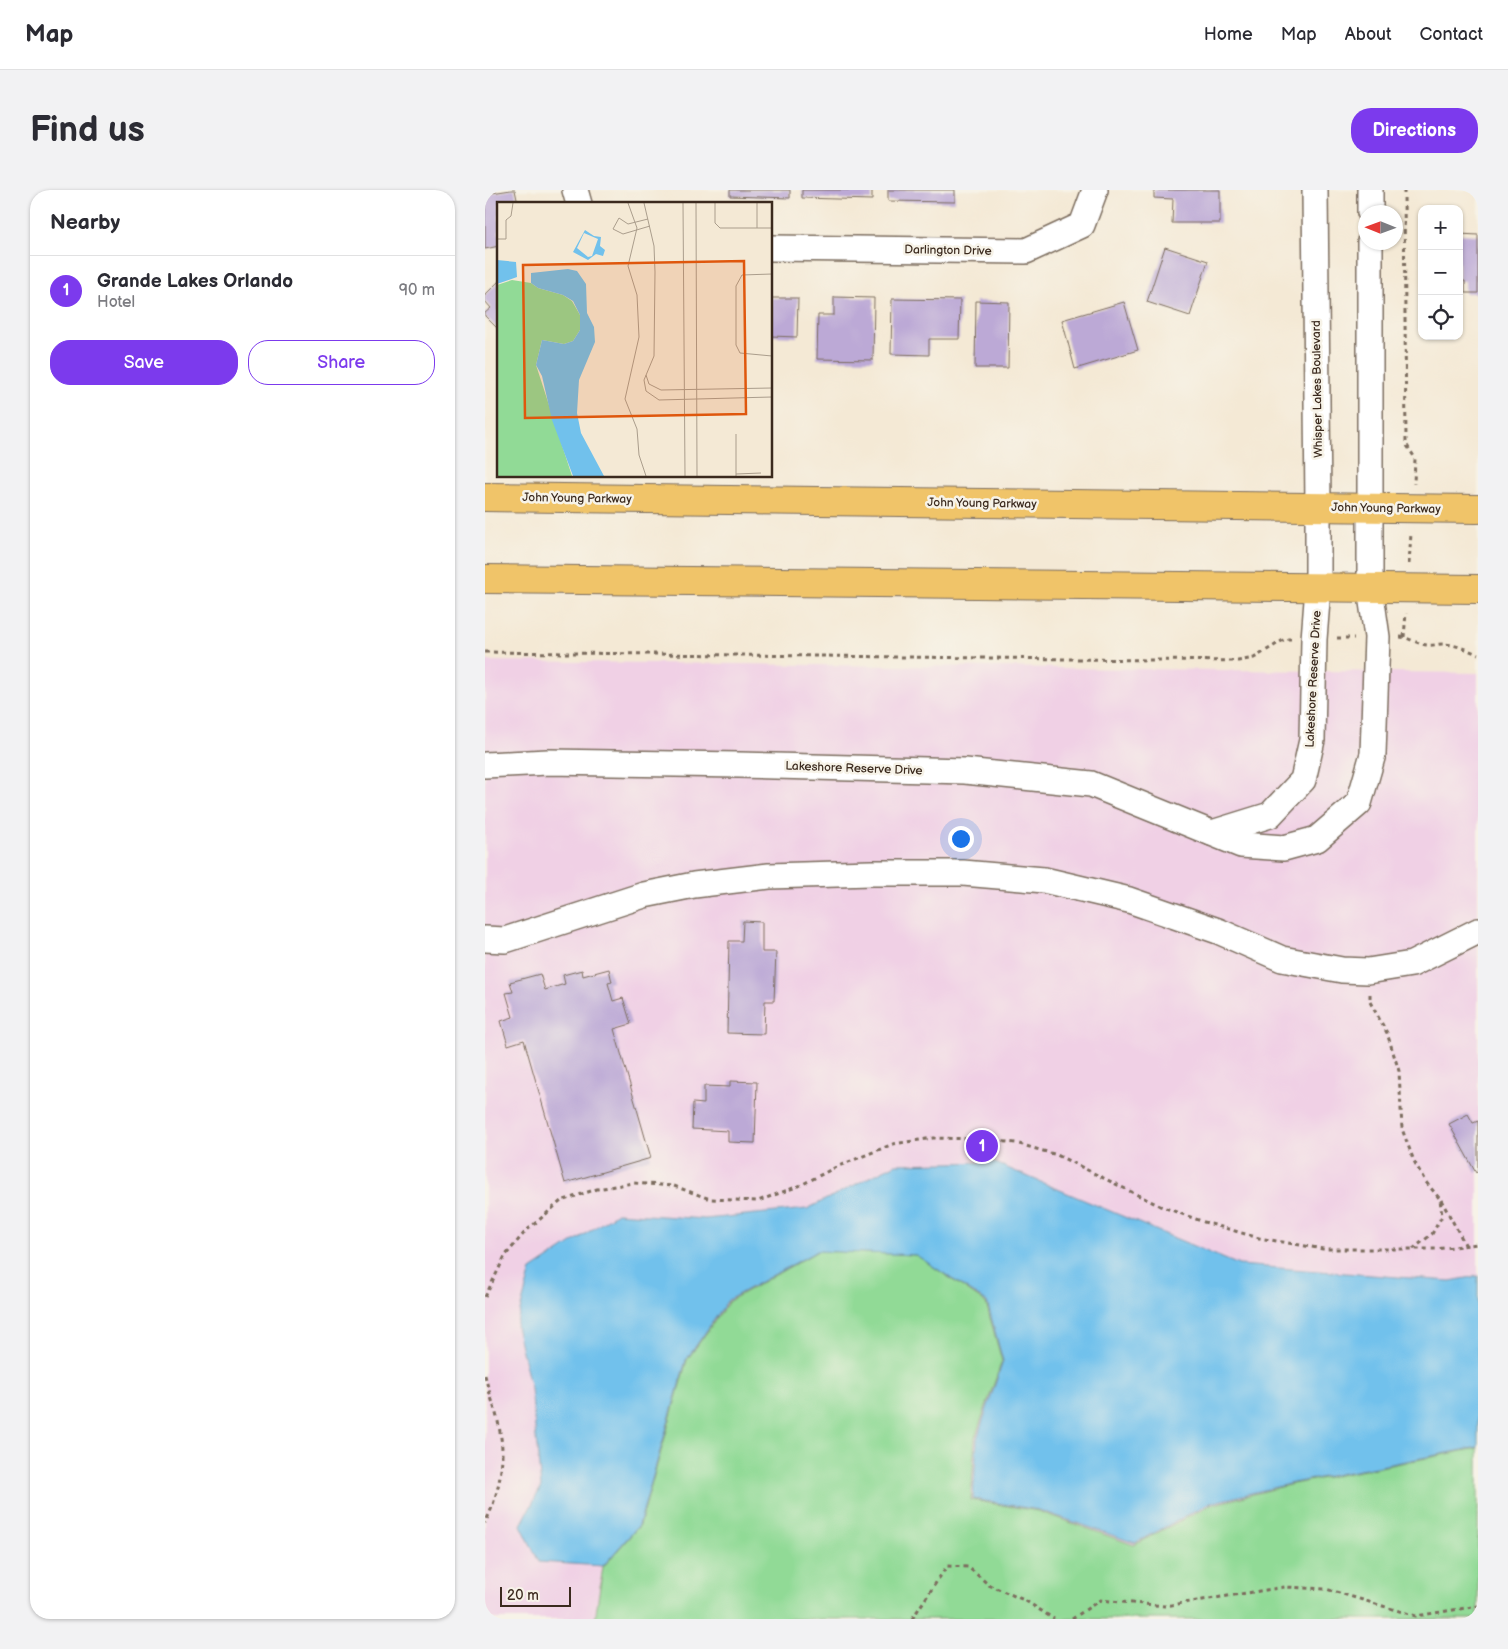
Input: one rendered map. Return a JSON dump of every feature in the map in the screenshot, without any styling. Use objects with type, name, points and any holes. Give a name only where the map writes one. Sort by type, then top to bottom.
[{"type":"highway","name":"John Young Parkway","points":[[485,497],[1478,509]]},
{"type":"highway","points":[[485,579],[1478,589]]},
{"type":"street","name":"Darlington Drive","points":[[773,248],[1026,251],[1082,225],[1095,190]]},
{"type":"street","name":"Whisper Lakes Boulevard","points":[[1315,190],[1318,588]]},
{"type":"street","points":[[1370,190],[1370,205]]},
{"type":"street","points":[[1370,250],[1371,588]]},
{"type":"street","name":"Lakeshore Reserve Drive","points":[[1212,834],[1270,815],[1303,780],[1312,740],[1314,639],[1318,588]]},
{"type":"street","name":"Lakeshore Reserve Drive","points":[[485,765],[548,762],[965,771],[1091,784],[1241,846],[1284,848],[1317,839],[1359,803],[1373,754],[1377,637],[1371,588]]},
{"type":"street","points":[[485,939],[505,940],[643,895],[694,885],[769,876],[871,873],[963,873],[1044,880],[1129,900],[1218,931],[1282,959],[1342,970],[1368,971],[1412,964],[1478,931]]},
{"type":"path","points":[[1404,190],[1406,444],[1415,458],[1404,637]]},
{"type":"path","points":[[485,652],[1238,661],[1254,658],[1285,639],[1404,637],[1429,646],[1443,644],[1456,646],[1478,654]]},
{"type":"path","points":[[1368,971],[1370,1002],[1387,1032],[1399,1071],[1401,1129],[1414,1161],[1425,1181],[1440,1199],[1466,1246]]},
{"type":"path","points":[[485,1297],[505,1256],[525,1232],[561,1201],[597,1189],[633,1183],[674,1186],[710,1199],[758,1201],[799,1186],[836,1167],[893,1144],[933,1138],[978,1138],[1016,1143],[1057,1154],[1160,1206],[1204,1222],[1259,1238],[1323,1249],[1412,1250],[1478,1244]]},
{"type":"path","points":[[1412,1250],[1432,1234],[1442,1216],[1440,1199]]},
{"type":"path","points":[[485,1375],[501,1433],[501,1468],[492,1509],[485,1523]]},
{"type":"path","points":[[911,1619],[947,1566],[968,1567],[989,1585],[1026,1601],[1054,1619]]},
{"type":"path","points":[[1072,1619],[1100,1600],[1165,1606],[1285,1587],[1326,1589],[1416,1616],[1478,1606]]},
{"type":"shaded area","points":[[485,661],[1478,673],[1478,1619],[485,1619]]},
{"type":"green space","points":[[818,1251],[916,1255],[986,1303],[1002,1361],[975,1438],[971,1500],[1038,1511],[1134,1545],[1210,1505],[1293,1484],[1478,1448],[1478,1619],[595,1619],[603,1567],[640,1525],[687,1360],[729,1301]]},
{"type":"water","points":[[993,1162],[1239,1265],[1450,1281],[1478,1276],[1478,1447],[1293,1483],[1210,1503],[1135,1543],[1039,1510],[973,1499],[977,1438],[1003,1361],[987,1302],[916,1255],[817,1251],[728,1300],[686,1360],[639,1525],[603,1566],[539,1562],[521,1525],[541,1487],[531,1389],[516,1326],[531,1270],[617,1213],[705,1219],[807,1209],[896,1164]]},
{"type":"building","points":[[515,190],[518,202],[497,202],[497,246],[485,249],[485,194]]},
{"type":"building","points":[[730,190],[790,190],[790,198],[730,196]]},
{"type":"building","points":[[802,190],[872,190],[872,200],[802,198]]},
{"type":"building","points":[[888,190],[955,190],[955,202],[888,201]]},
{"type":"building","points":[[1154,190],[1220,190],[1220,223],[1172,223],[1173,199],[1154,198]]},
{"type":"building","points":[[1463,234],[1478,235],[1478,293],[1465,293],[1465,281],[1463,281]]},
{"type":"building","points":[[1165,247],[1208,261],[1190,316],[1147,302]]},
{"type":"building","points":[[497,283],[497,328],[485,316],[485,313],[491,308],[485,301],[485,295]]},
{"type":"building","points":[[834,297],[874,298],[873,360],[817,359],[818,315],[834,315]]},
{"type":"building","points":[[773,298],[798,298],[797,337],[773,336]]},
{"type":"building","points":[[892,299],[960,300],[959,339],[929,339],[929,355],[891,354]]},
{"type":"building","points":[[976,301],[1009,302],[1008,368],[975,368]]},
{"type":"building","points":[[1124,302],[1138,350],[1075,369],[1062,320]]},
{"type":"building","points":[[743,921],[762,922],[762,952],[776,952],[774,1001],[765,1001],[764,1034],[727,1033],[729,941],[742,941]]},
{"type":"building","points":[[609,969],[612,982],[608,983],[613,1001],[623,998],[631,1024],[614,1029],[651,1158],[565,1183],[524,1040],[508,1045],[501,1021],[513,1017],[506,993],[513,992],[510,982],[540,974],[545,990],[565,984],[563,975],[582,970],[583,976]]},
{"type":"building","points":[[730,1081],[757,1082],[755,1143],[728,1142],[728,1131],[692,1129],[693,1103],[704,1104],[704,1086],[730,1087]]},
{"type":"building","points":[[1468,1114],[1473,1123],[1478,1121],[1478,1171],[1476,1173],[1449,1124]]},
{"type":"place","name":"Grande Lakes Orlando","points":[[982,1146]]}]
